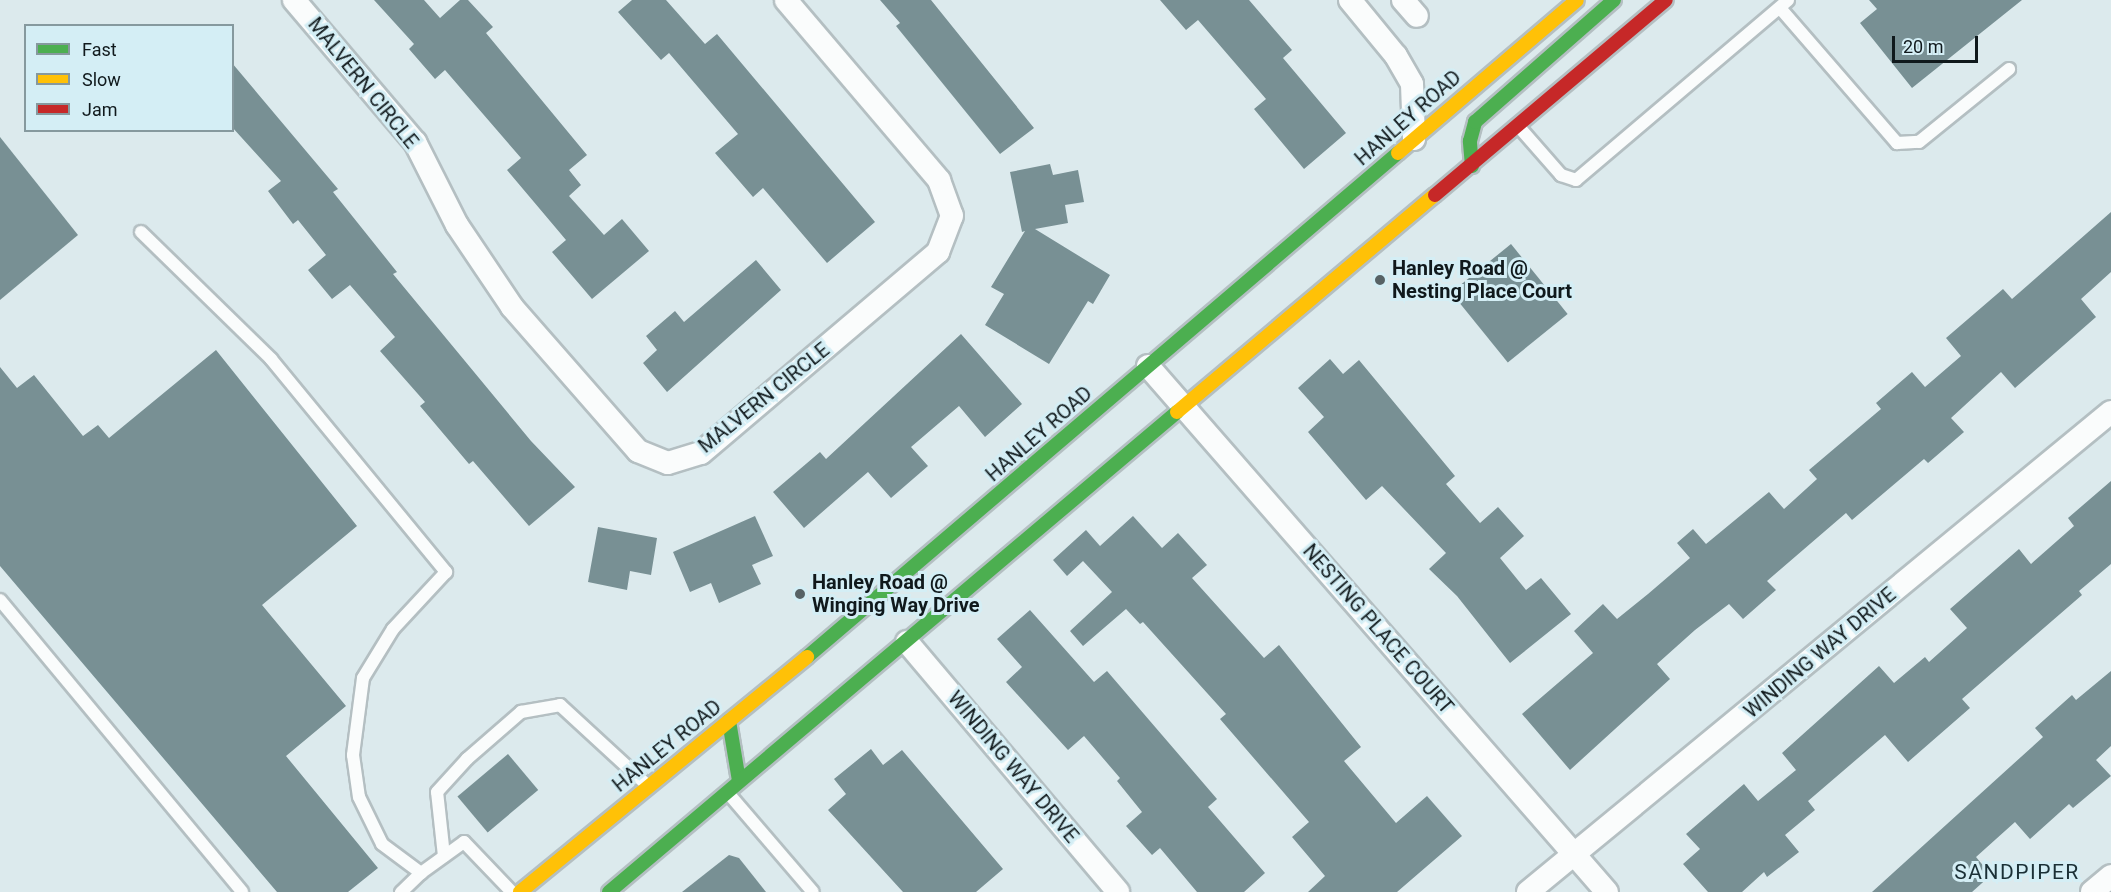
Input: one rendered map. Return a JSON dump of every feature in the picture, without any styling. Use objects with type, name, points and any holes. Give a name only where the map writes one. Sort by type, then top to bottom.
[{"type":"main road","name":"HANLEY ROAD","points":[[520,892],[729,721],[1577,0]]},
{"type":"main road","points":[[1472,166],[1470,141],[1475,122],[1614,0]]},
{"type":"main road","points":[[609,892],[907,642],[1182,406],[1472,166],[1666,0]]},
{"type":"main road","points":[[729,721],[739,781]]},
{"type":"street","name":"MALVERN CIRCLE","points":[[294,0],[415,142],[457,225],[512,307],[639,451],[668,463],[701,453],[938,252],[952,216],[939,180],[786,0]]},
{"type":"street","points":[[1350,0],[1396,56],[1412,84],[1414,139]]},
{"type":"street","name":"NESTING PLACE COURT","points":[[1148,366],[1607,892]]},
{"type":"street","name":"WINDING WAY DRIVE","points":[[1528,892],[2111,412]]},
{"type":"street","name":"WINDING WAY DRIVE","points":[[907,642],[1118,892]]},
{"type":"street","points":[[2092,892],[2111,876]]},
{"type":"lane","points":[[1518,126],[1560,175],[1576,180],[1784,4],[1897,143],[1919,142],[2009,69]]},
{"type":"lane","points":[[141,232],[271,360],[446,572],[393,629],[363,678],[353,755],[359,797],[382,844],[421,873]]},
{"type":"lane","points":[[0,600],[242,892]]},
{"type":"lane","points":[[444,856],[437,792],[467,759],[520,712],[560,705],[649,786]]},
{"type":"lane","points":[[727,791],[813,892]]},
{"type":"lane","points":[[401,892],[421,873],[464,842],[512,892]]},
{"type":"building","points":[[374,0],[424,0],[440,18],[460,0],[468,0],[493,27],[486,33],[587,155],[569,170],[581,185],[569,196],[604,235],[622,219],[649,251],[592,299],[552,252],[566,240],[507,170],[521,158],[445,70],[435,79],[409,49],[414,44]]},
{"type":"building","points":[[632,0],[666,0],[705,44],[717,34],[875,222],[827,263],[763,188],[753,197],[715,153],[738,134],[669,53],[661,60],[618,12]]},
{"type":"building","points":[[880,0],[931,0],[1034,128],[1000,154],[896,26],[900,23]]},
{"type":"building","points":[[1160,0],[1249,0],[1292,50],[1283,58],[1346,133],[1304,169],[1254,109],[1266,99],[1198,20],[1186,30]]},
{"type":"building","points":[[1869,0],[2022,0],[1912,88],[1860,23],[1877,9]]},
{"type":"building","points":[[234,65],[338,189],[333,192],[397,272],[393,274],[531,441],[575,487],[529,526],[473,461],[469,464],[420,406],[425,402],[380,351],[395,337],[350,285],[332,299],[308,270],[326,255],[298,220],[293,224],[268,191],[281,181],[234,129]]},
{"type":"building","points":[[0,137],[78,235],[0,300]]},
{"type":"building","points":[[1050,164],[1053,175],[1078,170],[1084,202],[1065,205],[1068,223],[1035,229],[1110,275],[1093,304],[1088,301],[1049,364],[985,325],[1004,294],[991,287],[1025,231],[1022,232],[1010,172]]},
{"type":"building","points":[[2111,212],[2111,272],[2081,299],[2096,317],[2015,388],[2001,372],[1951,418],[1964,432],[1928,463],[1924,459],[1852,520],[1846,513],[1767,581],[1776,590],[1743,619],[1729,604],[1695,630],[1657,664],[1670,679],[1570,770],[1522,714],[1593,653],[1574,631],[1603,604],[1617,619],[1690,558],[1677,543],[1693,529],[1706,544],[1769,492],[1784,509],[1817,479],[1809,470],[1881,409],[1876,403],[1912,372],[1925,387],[1961,356],[1946,338],[2003,289],[2012,299]]},
{"type":"building","points":[[1511,244],[1568,314],[1508,362],[1451,292]]},
{"type":"building","points":[[756,260],[781,290],[667,392],[643,363],[657,350],[646,336],[675,311],[684,322]]},
{"type":"building","points":[[961,334],[1022,404],[985,437],[959,406],[911,447],[928,466],[891,498],[868,472],[804,528],[773,492],[820,452],[826,459]]},
{"type":"building","points":[[216,350],[357,526],[262,605],[346,706],[286,756],[378,868],[348,892],[277,892],[0,566],[0,367],[17,388],[34,375],[83,436],[98,425],[109,438]]},
{"type":"building","points":[[1330,359],[1343,374],[1359,360],[1455,476],[1446,484],[1480,523],[1498,507],[1524,536],[1500,558],[1526,590],[1541,578],[1571,614],[1510,663],[1457,596],[1429,569],[1446,553],[1382,486],[1366,500],[1308,432],[1324,417],[1298,388]]},
{"type":"building","points":[[2111,481],[2111,564],[2079,591],[2082,595],[1962,699],[1970,708],[1908,762],[1885,735],[1808,801],[1815,810],[1785,835],[1799,852],[1767,877],[1764,872],[1742,892],[1708,892],[1683,864],[1700,849],[1686,834],[1744,784],[1758,801],[1796,770],[1782,753],[1879,666],[1894,683],[1925,657],[1929,662],[1967,628],[1950,609],[2019,549],[2031,564],[2074,526],[2068,518]]},
{"type":"building","points":[[755,516],[773,556],[752,565],[761,584],[719,603],[711,583],[690,592],[673,552]]},
{"type":"building","points":[[1133,516],[1162,548],[1178,533],[1207,565],[1192,578],[1264,658],[1279,645],[1361,747],[1344,761],[1396,823],[1427,796],[1462,836],[1397,892],[1308,892],[1325,876],[1292,837],[1309,822],[1220,719],[1226,714],[1143,622],[1140,624],[1126,609],[1083,646],[1070,631],[1112,592],[1083,561],[1067,576],[1053,560],[1086,530],[1100,546]]},
{"type":"building","points":[[598,527],[657,538],[651,575],[630,571],[627,590],[588,582]]},
{"type":"building","points":[[1030,610],[1094,682],[1107,671],[1217,799],[1208,807],[1265,873],[1244,892],[1197,892],[1160,848],[1152,855],[1126,826],[1142,812],[1117,781],[1120,778],[1084,736],[1068,750],[1006,682],[1022,667],[997,639]]},
{"type":"building","points":[[2111,671],[2111,746],[2096,760],[2111,776],[2073,808],[2069,804],[2030,839],[2015,822],[1976,857],[1991,875],[1972,892],[1872,892],[2043,737],[2035,728],[2072,695],[2076,700]]},
{"type":"building","points":[[871,749],[883,765],[902,750],[1003,869],[976,892],[903,892],[828,810],[846,794],[834,779]]},
{"type":"building","points":[[508,754],[538,790],[488,832],[457,796]]},
{"type":"building","points":[[729,855],[739,858],[766,892],[682,892]]},
{"type":"traffic: fast","points":[[1472,166],[1470,141],[1475,122],[1614,0]]},
{"type":"traffic: fast","points":[[807,657],[1398,153]]},
{"type":"traffic: fast","points":[[609,892],[1177,412]]},
{"type":"traffic: fast","points":[[729,721],[739,781]]},
{"type":"traffic: slow","points":[[1398,153],[1577,0]]},
{"type":"traffic: slow","points":[[1177,412],[1435,195]]},
{"type":"traffic: slow","points":[[520,892],[807,657]]},
{"type":"traffic: jam","points":[[1435,195],[1666,0]]},
{"type":"place","name":"Hanley Road @ Nesting Place Court","points":[[1380,280]]},
{"type":"place","name":"Hanley Road @ Winging Way Drive","points":[[800,594]]},
{"type":"district","name":"SANDPIPER","points":[[2017,872]]}]
